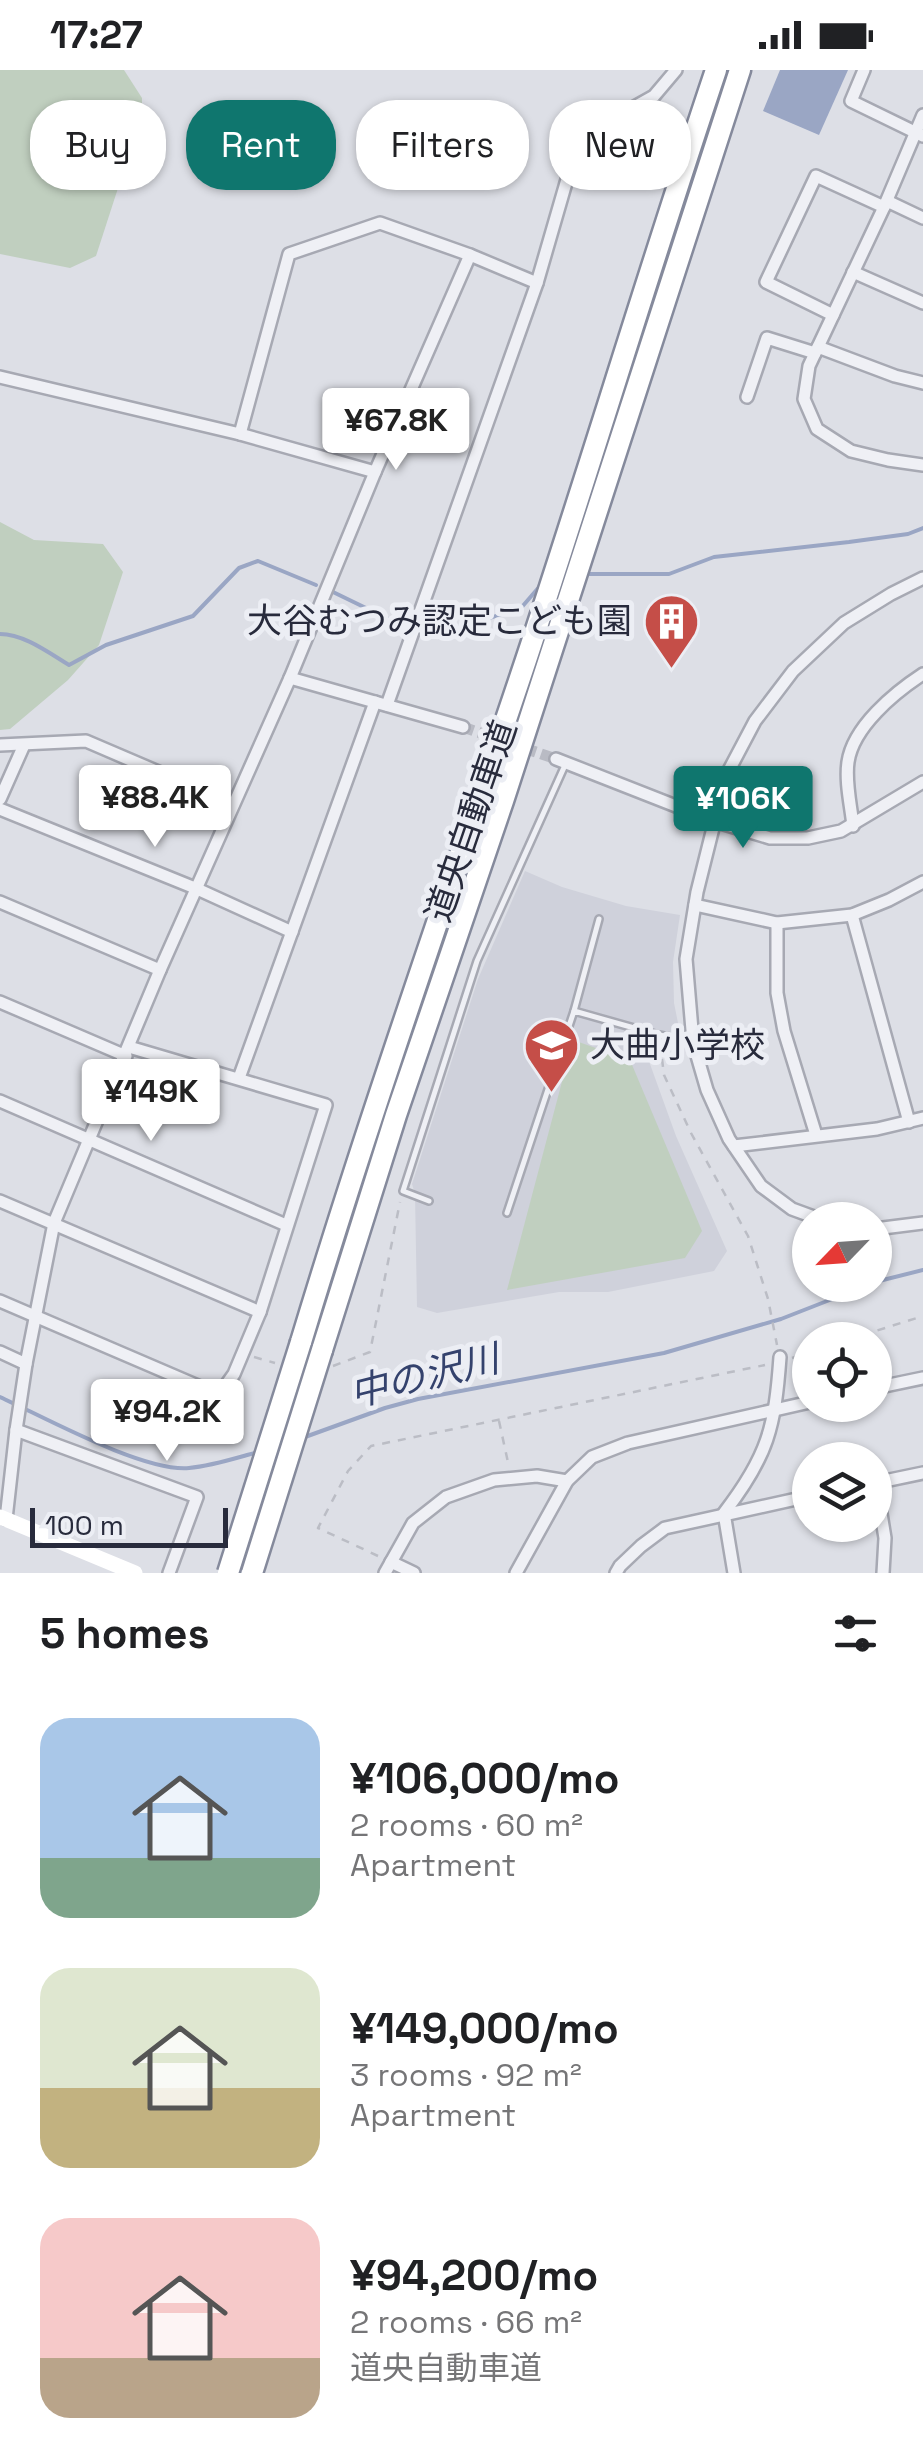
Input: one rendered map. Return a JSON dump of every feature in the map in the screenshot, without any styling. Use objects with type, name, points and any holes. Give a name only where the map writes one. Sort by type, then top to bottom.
[{"type":"highway","name":"道央自動車道","points":[[228,1573],[368,1127],[537,626],[716,70]]},
{"type":"highway","name":"道央自動車道","points":[[252,1573],[327,1358],[402,1097],[503,801],[740,70]]},
{"type":"street","points":[[239,1078],[537,283],[579,138],[654,96],[676,70]]},
{"type":"street","points":[[864,70],[851,101],[919,134]]},
{"type":"street","points":[[923,115],[919,134],[809,366],[804,399],[817,429],[851,451],[923,465]]},
{"type":"street","points":[[833,314],[766,282],[816,176],[923,218]]},
{"type":"street","points":[[240,434],[289,254],[380,223],[470,254],[537,283]]},
{"type":"street","points":[[134,1573],[3,1518],[26,1364],[54,1223],[470,254]]},
{"type":"street","points":[[854,272],[923,303]]},
{"type":"street","points":[[747,397],[767,338],[923,382]]},
{"type":"street","points":[[0,377],[240,434],[375,472]]},
{"type":"street","points":[[792,1208],[761,1186],[734,1146],[707,1090],[694,1042],[686,959],[695,905],[726,776],[756,721],[794,670],[844,623],[923,578]]},
{"type":"street","points":[[853,826],[847,765],[856,736],[901,689],[923,674]]},
{"type":"street","points":[[290,678],[462,727]]},
{"type":"street","points":[[0,745],[86,741],[233,804]]},
{"type":"street","points":[[0,799],[24,745]]},
{"type":"street","points":[[561,761],[770,838],[808,838],[841,831],[923,782]]},
{"type":"street","points":[[0,809],[292,932]]},
{"type":"street","points":[[695,905],[778,923],[852,916],[923,882]]},
{"type":"street","points":[[0,902],[160,970]]},
{"type":"street","points":[[852,916],[909,1122]]},
{"type":"street","points":[[778,923],[777,993],[784,1031],[816,1135]]},
{"type":"street","points":[[0,1002],[127,1052],[239,1078],[326,1105],[260,1312],[234,1374],[219,1395],[0,1300]]},
{"type":"street","points":[[0,1101],[286,1225]]},
{"type":"street","points":[[734,1146],[877,1129],[923,1118]]},
{"type":"street","points":[[0,1200],[260,1312]]},
{"type":"street","points":[[892,1228],[923,1223]]},
{"type":"street","points":[[0,1352],[26,1364]]},
{"type":"street","points":[[734,1573],[724,1513],[743,1489],[765,1449],[776,1410],[779,1359]]},
{"type":"street","points":[[892,1384],[923,1378]]},
{"type":"street","points":[[516,1573],[567,1480],[592,1457],[628,1443],[792,1406]]},
{"type":"street","points":[[16,1430],[197,1497],[169,1573]]},
{"type":"street","points":[[892,1480],[923,1473]]},
{"type":"street","points":[[414,1573],[388,1568],[414,1523],[446,1497],[494,1480],[537,1476],[567,1480]]},
{"type":"street","points":[[616,1573],[664,1528],[792,1500]]},
{"type":"street","points":[[883,1573],[886,1542]]},
{"type":"lane","points":[[429,1201],[403,1191],[477,961],[561,761]]},
{"type":"lane","points":[[507,1213],[574,1011],[599,918]]},
{"type":"lane","points":[[574,1011],[694,1042]]},
{"type":"path","points":[[659,1035],[664,1075],[690,1134],[748,1236],[768,1299],[779,1359]]},
{"type":"path","points":[[327,1358],[370,1352],[403,1191]]},
{"type":"path","points":[[892,1326],[923,1316]]},
{"type":"path","points":[[243,1353],[278,1364]]},
{"type":"path","points":[[388,1568],[318,1528],[348,1470],[372,1446],[792,1356]]},
{"type":"path","points":[[498,1419],[512,1478]]},
{"type":"shaded area","name":"大曲小学校","points":[[525,871],[562,887],[626,906],[680,915],[673,962],[679,1028],[673,1037],[643,1029],[646,1053],[676,1136],[727,1251],[714,1271],[608,1292],[559,1292],[437,1313],[417,1307],[412,1184],[478,979]]},
{"type":"green space","points":[[0,70],[124,70],[142,100],[30,100],[30,190],[117,190],[96,256],[70,268],[0,254]]},
{"type":"green space","points":[[0,522],[34,540],[103,544],[123,572],[99,645],[68,680],[10,729],[0,730]]},
{"type":"green space","points":[[573,1040],[630,1060],[702,1231],[685,1258],[507,1290]]},
{"type":"water","points":[[780,70],[848,70],[819,135],[763,111]]},
{"type":"waterway","points":[[584,574],[669,574],[714,557],[908,534],[923,528]]},
{"type":"waterway","points":[[0,634],[27,641],[69,665],[106,645],[193,616],[239,568],[258,561],[316,585]]},
{"type":"waterway","points":[[427,629],[442,633],[521,608],[540,586]]},
{"type":"waterway","points":[[333,592],[403,626]]},
{"type":"waterway","name":"中の沢川","points":[[892,1278],[923,1270]]},
{"type":"waterway","name":"中の沢川","points":[[305,1437],[418,1399],[664,1353],[781,1319],[824,1302]]},
{"type":"waterway","name":"中の沢川","points":[[0,1397],[121,1453],[169,1467],[198,1467],[258,1452]]},
{"type":"tunnel","points":[[463,727],[556,759]]},
{"type":"place","name":"大谷むつみ認定こども園","points":[[671,670]]},
{"type":"place","name":"大曲小学校","points":[[551,1094]]}]
